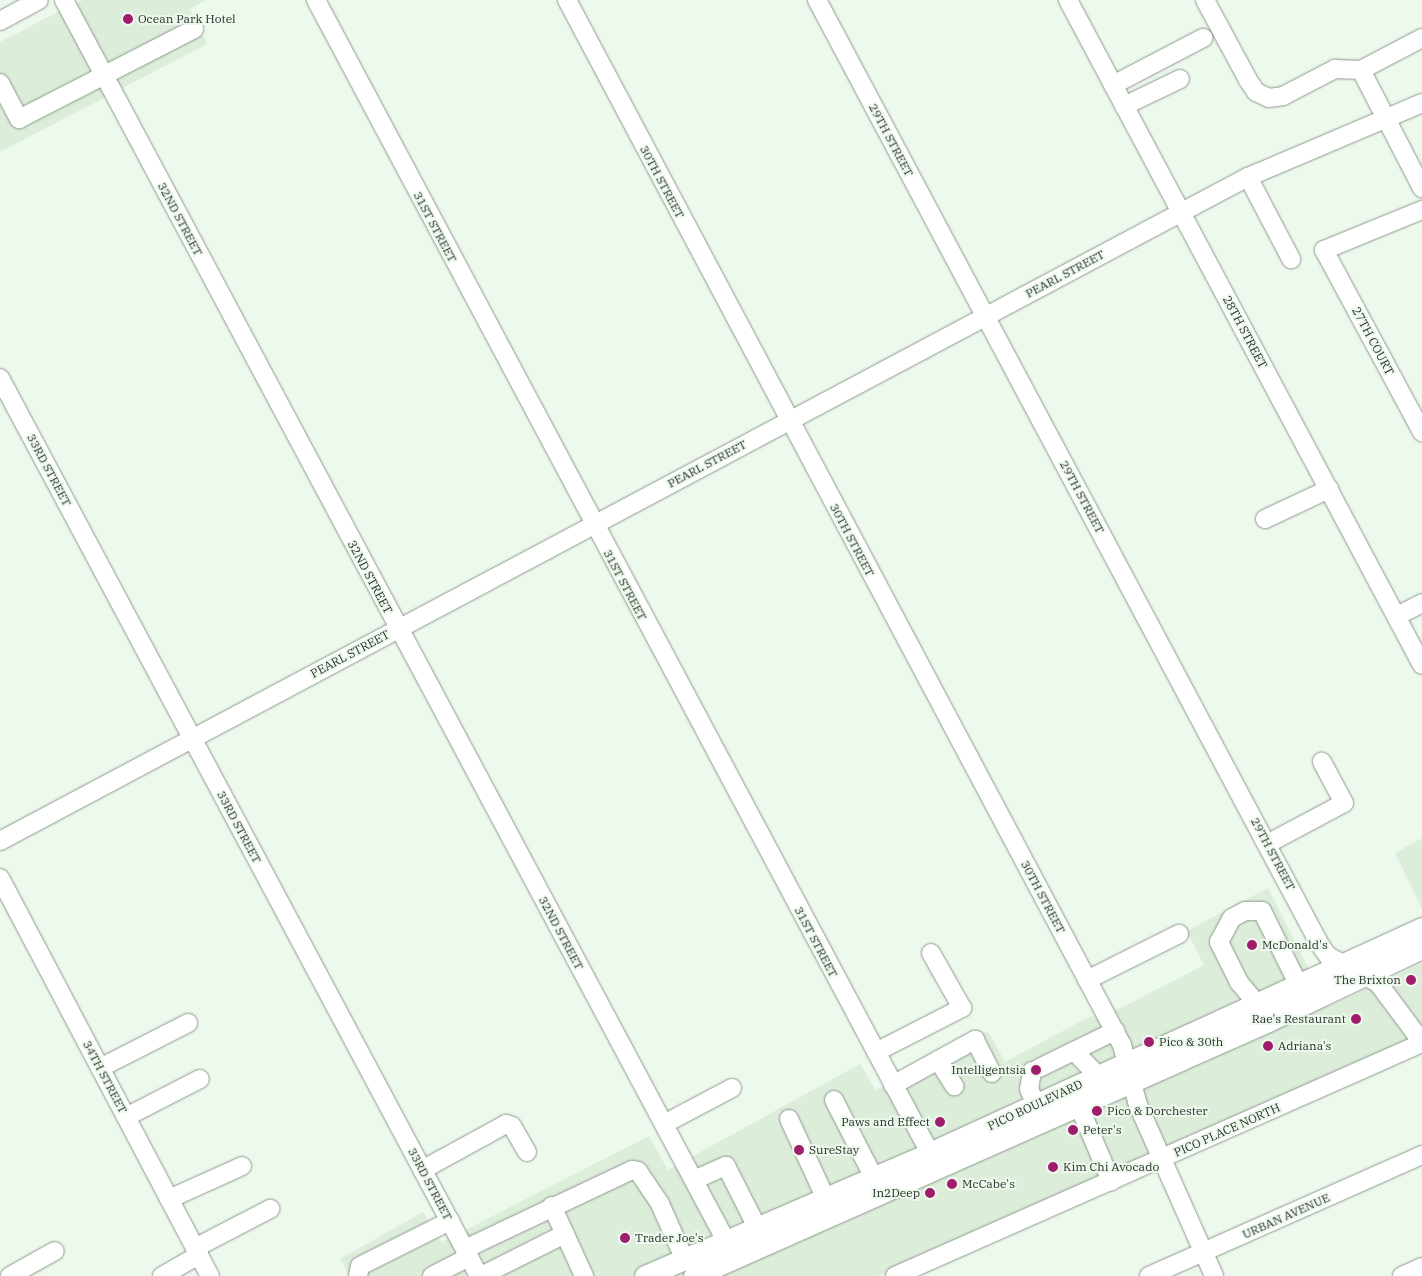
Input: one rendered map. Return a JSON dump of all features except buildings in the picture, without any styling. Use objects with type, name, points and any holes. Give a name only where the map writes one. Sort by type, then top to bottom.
[{"type":"main road","name":"PICO BOULEVARD","points":[[644,1276],[689,1267],[934,1160],[1079,1106],[1129,1073],[1258,1005],[1422,928]]},
{"type":"main road","name":"PICO BOULEVARD","points":[[730,1249],[757,1227],[873,1176],[934,1160],[1036,1105],[1098,1076],[1129,1073],[1367,975],[1422,948]]},
{"type":"street","points":[[0,21],[39,0]]},
{"type":"street","name":"32ND STREET","points":[[64,0],[397,629],[730,1249]]},
{"type":"street","name":"31ST STREET","points":[[316,0],[592,525],[934,1160]]},
{"type":"street","name":"30TH STREET","points":[[567,0],[788,420],[1115,1031],[1162,1159],[1214,1276]]},
{"type":"street","name":"29TH STREET","points":[[817,0],[1320,945],[1328,956],[1367,975]]},
{"type":"street","name":"28TH STREET","points":[[1068,0],[1422,665]]},
{"type":"street","points":[[1205,0],[1248,80],[1269,98],[1283,96],[1335,69],[1361,70],[1422,38]]},
{"type":"street","points":[[0,84],[19,120],[194,29]]},
{"type":"street","points":[[1113,85],[1203,38]]},
{"type":"street","points":[[1361,70],[1422,188]]},
{"type":"street","points":[[1124,106],[1180,79]]},
{"type":"street","name":"PEARL STREET","points":[[0,841],[788,420],[1248,177],[1422,104]]},
{"type":"street","points":[[1248,177],[1291,259]]},
{"type":"street","name":"27TH COURT","points":[[1422,210],[1324,250],[1422,432]]},
{"type":"street","name":"33RD STREET","points":[[0,378],[480,1276]]},
{"type":"street","points":[[1265,519],[1329,489]]},
{"type":"street","points":[[1397,616],[1422,603]]},
{"type":"street","points":[[1267,844],[1344,803],[1322,762]]},
{"type":"street","name":"34TH STREET","points":[[0,878],[210,1276]]},
{"type":"street","points":[[1258,1005],[1239,982],[1218,942],[1232,918],[1245,911],[1262,911],[1299,986]]},
{"type":"street","points":[[1087,980],[1179,934]]},
{"type":"street","points":[[876,1052],[962,1008],[931,953]]},
{"type":"street","points":[[1367,975],[1422,1043]]},
{"type":"street","points":[[100,1068],[188,1023]]},
{"type":"street","points":[[1036,1105],[1030,1089],[1036,1069],[1115,1031]]},
{"type":"street","points":[[893,1085],[975,1040],[992,1073]]},
{"type":"street","name":"PICO PLACE NORTH","points":[[895,1276],[1422,1043]]},
{"type":"street","points":[[1074,1051],[1098,1076]]},
{"type":"street","points":[[938,1060],[954,1086]]},
{"type":"street","points":[[126,1117],[200,1080]]},
{"type":"street","points":[[664,1124],[732,1088]]},
{"type":"street","points":[[834,1100],[873,1176]]},
{"type":"street","points":[[1079,1106],[1111,1181]]},
{"type":"street","points":[[789,1119],[825,1197]]},
{"type":"street","points":[[422,1170],[506,1124],[512,1126],[526,1152]]},
{"type":"street","name":"URBAN AVENUE","points":[[1149,1276],[1422,1154]]},
{"type":"street","points":[[169,1200],[242,1166]]},
{"type":"street","points":[[694,1180],[726,1166],[757,1227]]},
{"type":"street","points":[[432,1276],[467,1253],[552,1206],[621,1173],[638,1171],[660,1204],[689,1267]]},
{"type":"street","points":[[552,1206],[584,1276]]},
{"type":"street","points":[[162,1276],[197,1252],[270,1209]]},
{"type":"street","points":[[358,1276],[360,1266],[450,1221]]},
{"type":"street","points":[[480,1276],[565,1234]]},
{"type":"street","points":[[10,1276],[56,1251]]},
{"type":"street","points":[[1402,1276],[1422,1267]]},
{"type":"shaded area","points":[[81,0],[206,0],[190,9],[207,44],[0,152],[0,42]]},
{"type":"shaded area","points":[[1422,838],[1422,909],[1395,853]]},
{"type":"shaded area","points":[[1268,888],[1328,1007],[1422,963],[1422,1047],[1167,1146],[878,1276],[350,1276],[340,1259],[423,1212],[442,1242],[649,1136],[668,1170],[860,1064],[876,1090],[988,1031],[1005,1062],[1087,1018],[1121,1008],[1204,965],[1187,931]]},
{"type":"place","name":"Ocean Park Hotel","points":[[128,19]]},
{"type":"place","name":"McDonald's","points":[[1252,945]]},
{"type":"place","name":"The Brixton","points":[[1411,980]]},
{"type":"place","name":"Rae's Restaurant","points":[[1356,1019]]},
{"type":"place","name":"Pico & 30th","points":[[1149,1042]]},
{"type":"place","name":"Adriana's","points":[[1268,1046]]},
{"type":"place","name":"Intelligentsia","points":[[1036,1070]]},
{"type":"place","name":"Pico & Dorchester","points":[[1097,1111]]},
{"type":"place","name":"Paws and Effect","points":[[940,1122]]},
{"type":"place","name":"Peter's","points":[[1073,1130]]},
{"type":"place","name":"SureStay","points":[[799,1150]]},
{"type":"place","name":"Kim Chi Avocado","points":[[1053,1167]]},
{"type":"place","name":"McCabe's","points":[[952,1184]]},
{"type":"place","name":"In2Deep","points":[[930,1193]]},
{"type":"place","name":"Trader Joe's","points":[[625,1238]]}]
